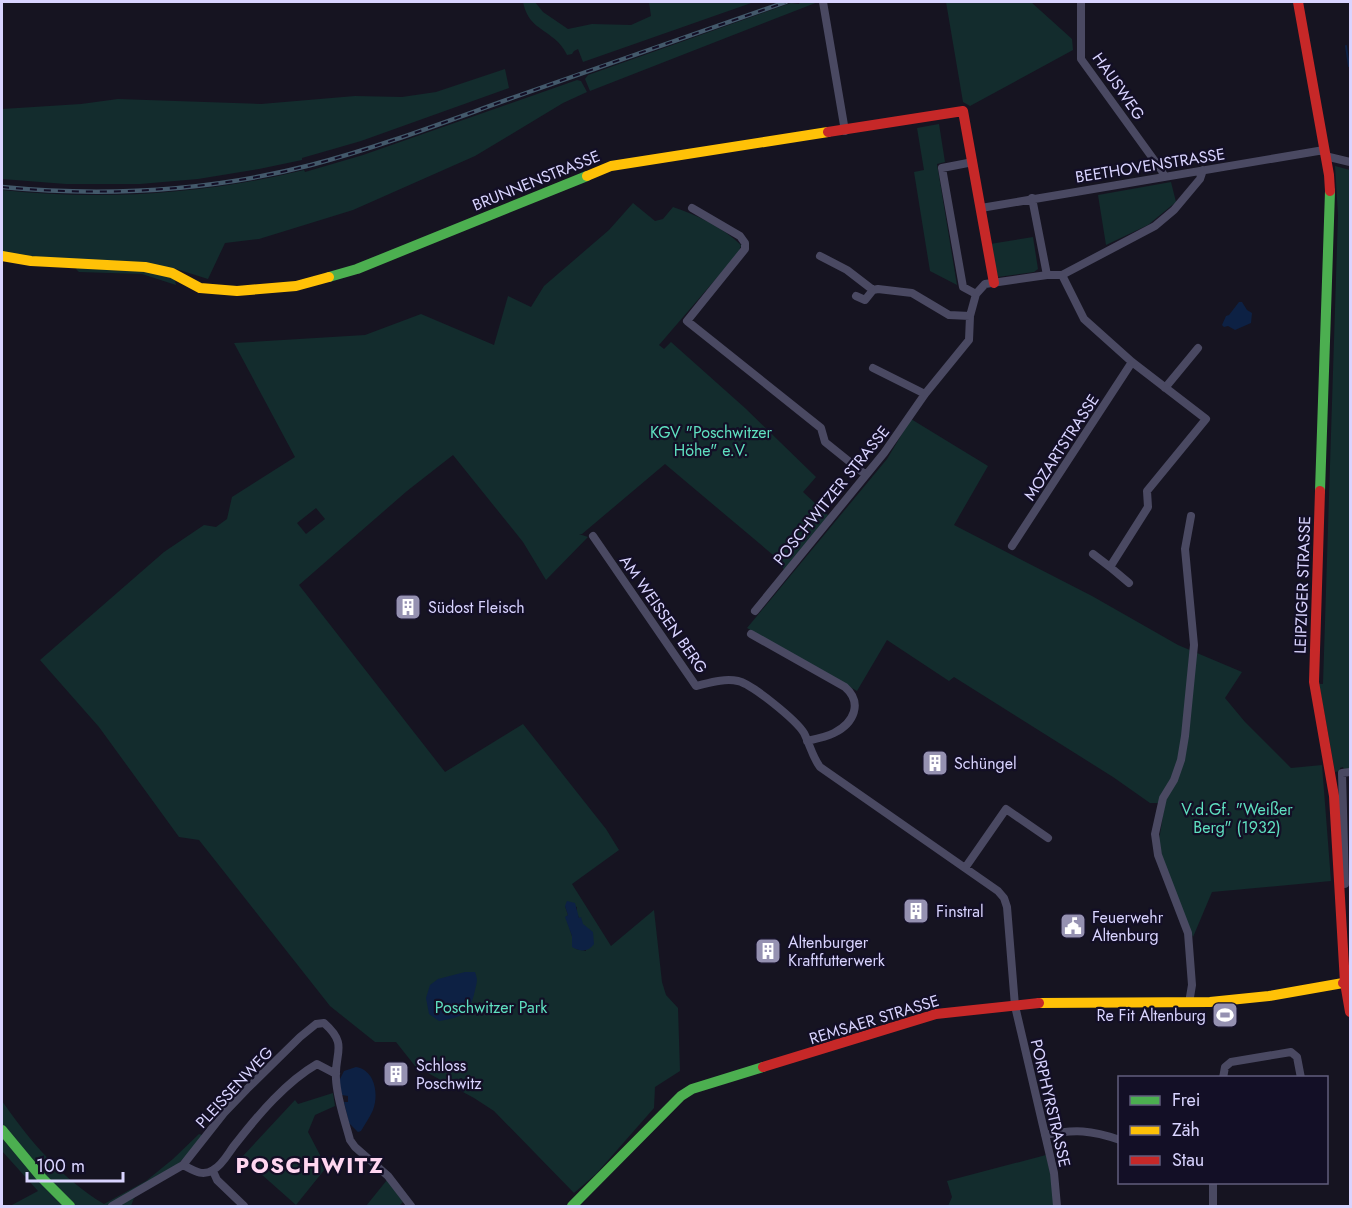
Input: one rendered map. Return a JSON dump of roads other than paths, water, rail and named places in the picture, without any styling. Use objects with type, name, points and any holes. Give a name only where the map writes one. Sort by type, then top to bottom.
[{"type":"main road","name":"LEIPZIGER STRASSE","points":[[1298,2],[1325,153],[1330,197],[1314,682],[1334,796],[1345,883],[1350,1012]]},
{"type":"main road","name":"BRUNNENSTRASSE","points":[[2,256],[31,261],[145,267],[172,273],[200,288],[237,291],[263,290],[296,286],[357,269],[611,166],[963,111],[973,162]]},
{"type":"main road","points":[[973,162],[994,283]]},
{"type":"main road","name":"REMSAER STRASSE","points":[[572,1206],[681,1096],[692,1089],[936,1014],[1015,1006],[1117,1002],[1189,1003],[1263,998],[1348,982]]},
{"type":"main road","points":[[2,1130],[41,1177],[70,1206]]},
{"type":"street","name":"HAUSWEG","points":[[1081,2],[1081,59],[1162,171],[1164,177]]},
{"type":"street","points":[[824,5],[845,130]]},
{"type":"street","name":"BEETHOVENSTRASSE","points":[[981,208],[1203,170],[1325,153]]},
{"type":"street","points":[[1325,153],[1350,162]]},
{"type":"street","points":[[973,162],[942,168],[963,287],[976,294],[985,285],[994,283],[1062,275],[1155,226],[1174,210],[1200,179],[1203,170]]},
{"type":"street","points":[[1032,198],[1047,275]]},
{"type":"street","points":[[692,208],[740,236],[745,243],[745,249],[687,321],[821,428],[825,442],[866,475]]},
{"type":"street","points":[[820,256],[847,270],[873,290]]},
{"type":"street","points":[[1062,275],[1084,319],[1132,362],[1206,419],[1147,491],[1148,507],[1110,567]]},
{"type":"street","points":[[856,296],[865,300],[873,290],[878,289],[912,293],[949,315],[970,315]]},
{"type":"street","name":"POSCHWITZER STRASSE","points":[[754,611],[884,453],[925,394],[969,340],[970,315],[976,294]]},
{"type":"street","points":[[1165,388],[1197,348]]},
{"type":"street","name":"MOZARTSTRASSE","points":[[1012,546],[1132,362]]},
{"type":"street","points":[[873,368],[925,394]]},
{"type":"street","points":[[1189,1003],[1192,985],[1188,933],[1158,855],[1155,834],[1163,798],[1181,760],[1185,736],[1194,645],[1185,549],[1191,516]]},
{"type":"street","name":"AM WEISSEN BERG","points":[[593,536],[696,686],[726,680],[740,681],[794,720],[820,767],[998,891],[1004,898],[1015,1006]]},
{"type":"street","points":[[1093,554],[1128,583]]},
{"type":"street","points":[[751,634],[845,687],[855,698],[854,710],[840,729],[807,741]]},
{"type":"street","name":"LEIPZIGER STRASSE","points":[[1345,883],[1342,773],[1350,772]]},
{"type":"street","points":[[965,867],[1006,808],[1048,838]]},
{"type":"street","name":"PORPHYRSTRASSE","points":[[1015,1006],[1057,1188],[1057,1206]]},
{"type":"street","name":"PLEISSENWEG","points":[[112,1206],[132,1197],[183,1165],[224,1113],[316,1024],[324,1023],[333,1030],[339,1045],[336,1074]]},
{"type":"street","points":[[1223,1076],[1225,1067],[1231,1062],[1291,1052],[1297,1057],[1301,1076]]},
{"type":"street","points":[[183,1165],[199,1173],[213,1171],[223,1162],[253,1122],[305,1071],[317,1064],[336,1074],[335,1079],[350,1140],[388,1176],[411,1206]]},
{"type":"street","points":[[1045,1135],[1074,1130],[1097,1132],[1118,1140]]},
{"type":"street","points":[[213,1171],[217,1180],[243,1206]]},
{"type":"street","points":[[1213,1184],[1214,1206]]},
{"type":"water","points":[[1239,302],[1242,302],[1252,313],[1251,323],[1235,330],[1228,326],[1224,327],[1222,325],[1226,316]]},
{"type":"water","points":[[567,901],[575,903],[579,918],[581,917],[583,924],[593,932],[594,944],[587,950],[572,947],[572,936],[565,917],[568,915],[565,906]]},
{"type":"water","points":[[465,972],[475,972],[477,977],[471,1004],[460,1016],[439,1021],[429,1014],[426,998],[430,985],[438,979]]},
{"type":"water","points":[[356,1067],[368,1073],[374,1084],[376,1097],[372,1113],[361,1131],[358,1132],[349,1123],[344,1102],[348,1102],[348,1096],[342,1095],[339,1081],[344,1071]]},
{"type":"waterway","points":[[1346,46],[1349,66]]},
{"type":"railway","points":[[2,187],[80,191],[157,190],[273,174],[311,165],[419,131],[786,2]]},
{"type":"place","name":"Südost Fleisch","points":[[408,607]]},
{"type":"place","name":"Schüngel","points":[[935,763]]},
{"type":"place","name":"Finstral","points":[[916,911]]},
{"type":"place","name":"Feuerwehr Altenburg","points":[[1073,926]]},
{"type":"place","name":"Altenburger Kraftfutterwerk","points":[[768,951]]},
{"type":"place","name":"Re Fit Altenburg","points":[[1225,1015]]},
{"type":"place","name":"Schloss Poschwitz","points":[[396,1074]]},
{"type":"district","name":"POSCHWITZ","points":[[310,1165]]},
{"type":"park label","name":"KGV \"Poschwitzer Höhe\" e.V.","points":[[711,441]]},
{"type":"park label","name":"V.d.Gf. \"Weißer Berg\" (1932)","points":[[1237,818]]},
{"type":"park label","name":"Poschwitzer Park","points":[[491,1007]]}]
